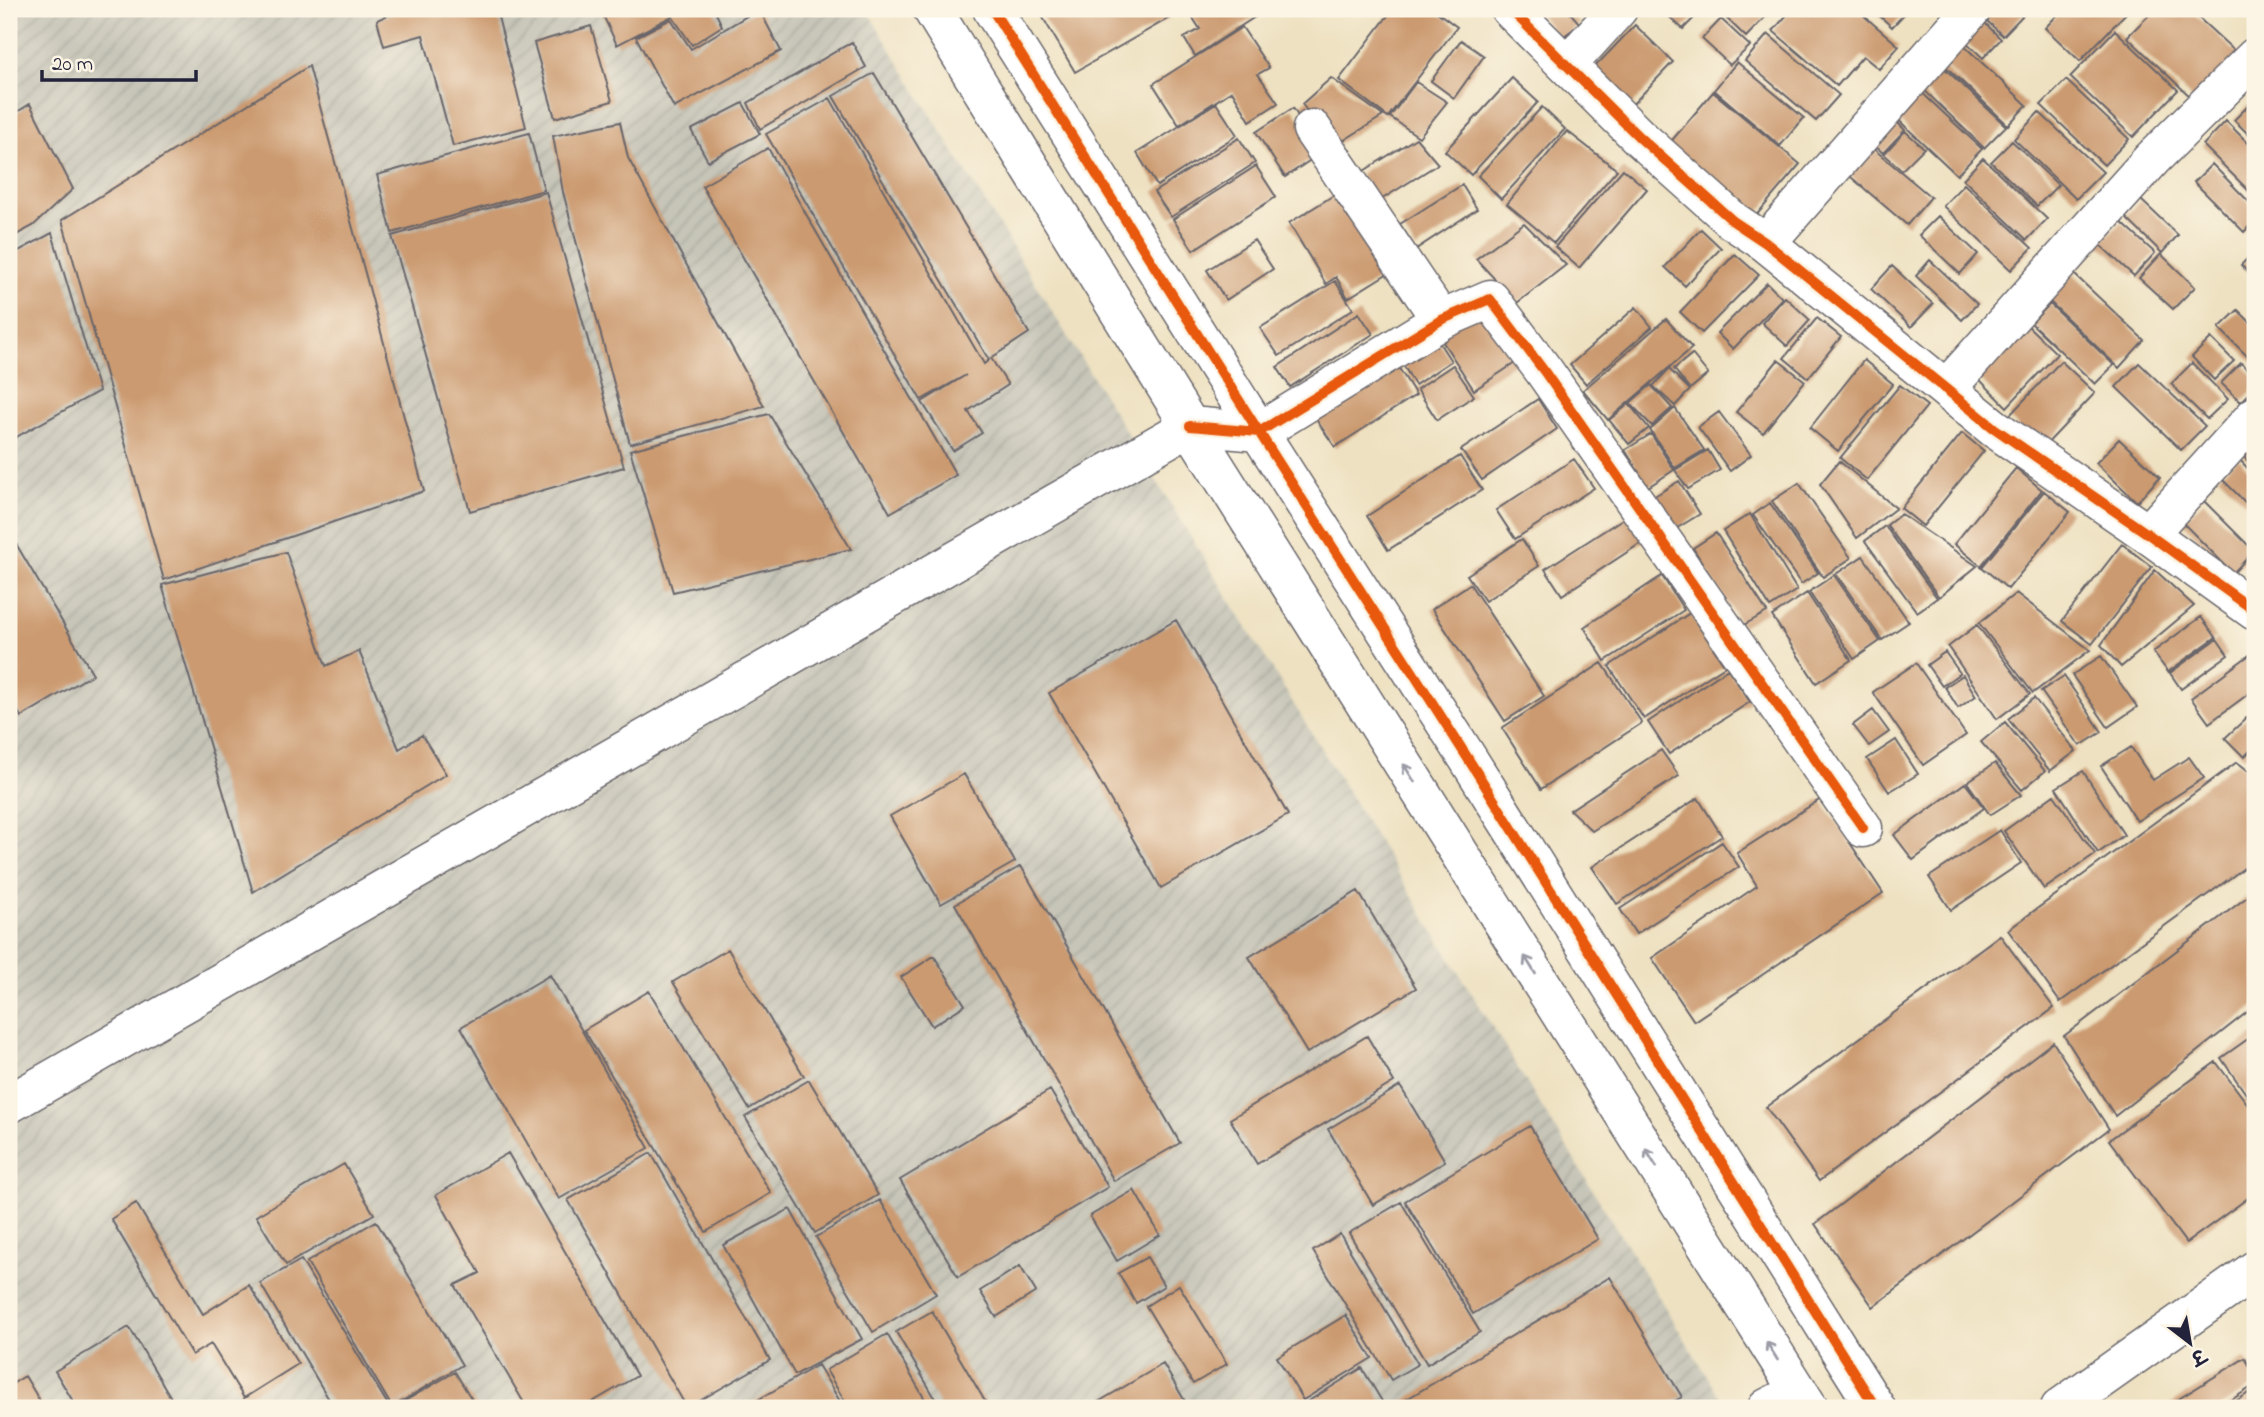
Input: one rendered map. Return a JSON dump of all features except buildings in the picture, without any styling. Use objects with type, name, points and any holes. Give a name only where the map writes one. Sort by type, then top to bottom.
[{"type":"street","points":[[932,9],[1791,1403]]},
{"type":"street","points":[[992,9],[1876,1408]]},
{"type":"street","points":[[1510,9],[1639,137],[1732,221],[1766,243],[1994,428],[2255,611]]},
{"type":"street","points":[[1567,65],[1618,9]]},
{"type":"street","points":[[1766,243],[1972,9]]},
{"type":"street","points":[[1946,389],[2152,159],[2255,57]]},
{"type":"street","points":[[1312,129],[1441,320]]},
{"type":"street","points":[[9,1104],[1190,426],[1259,432],[1441,320],[1490,299],[1544,371],[1863,828]]},
{"type":"street","points":[[2148,534],[2255,416]]},
{"type":"street","points":[[2060,1408],[2250,1285]]},
{"type":"shaded area","points":[[9,9],[866,9],[1727,1408],[9,1408]]},
{"type":"cycle path","points":[[992,9],[1876,1408]]},
{"type":"cycle path","points":[[1510,9],[1639,137],[1733,221],[1766,243],[1994,428],[2255,611]]},
{"type":"cycle path","points":[[1190,426],[1259,432],[1441,320],[1490,299],[1544,371],[1863,828]]}]
